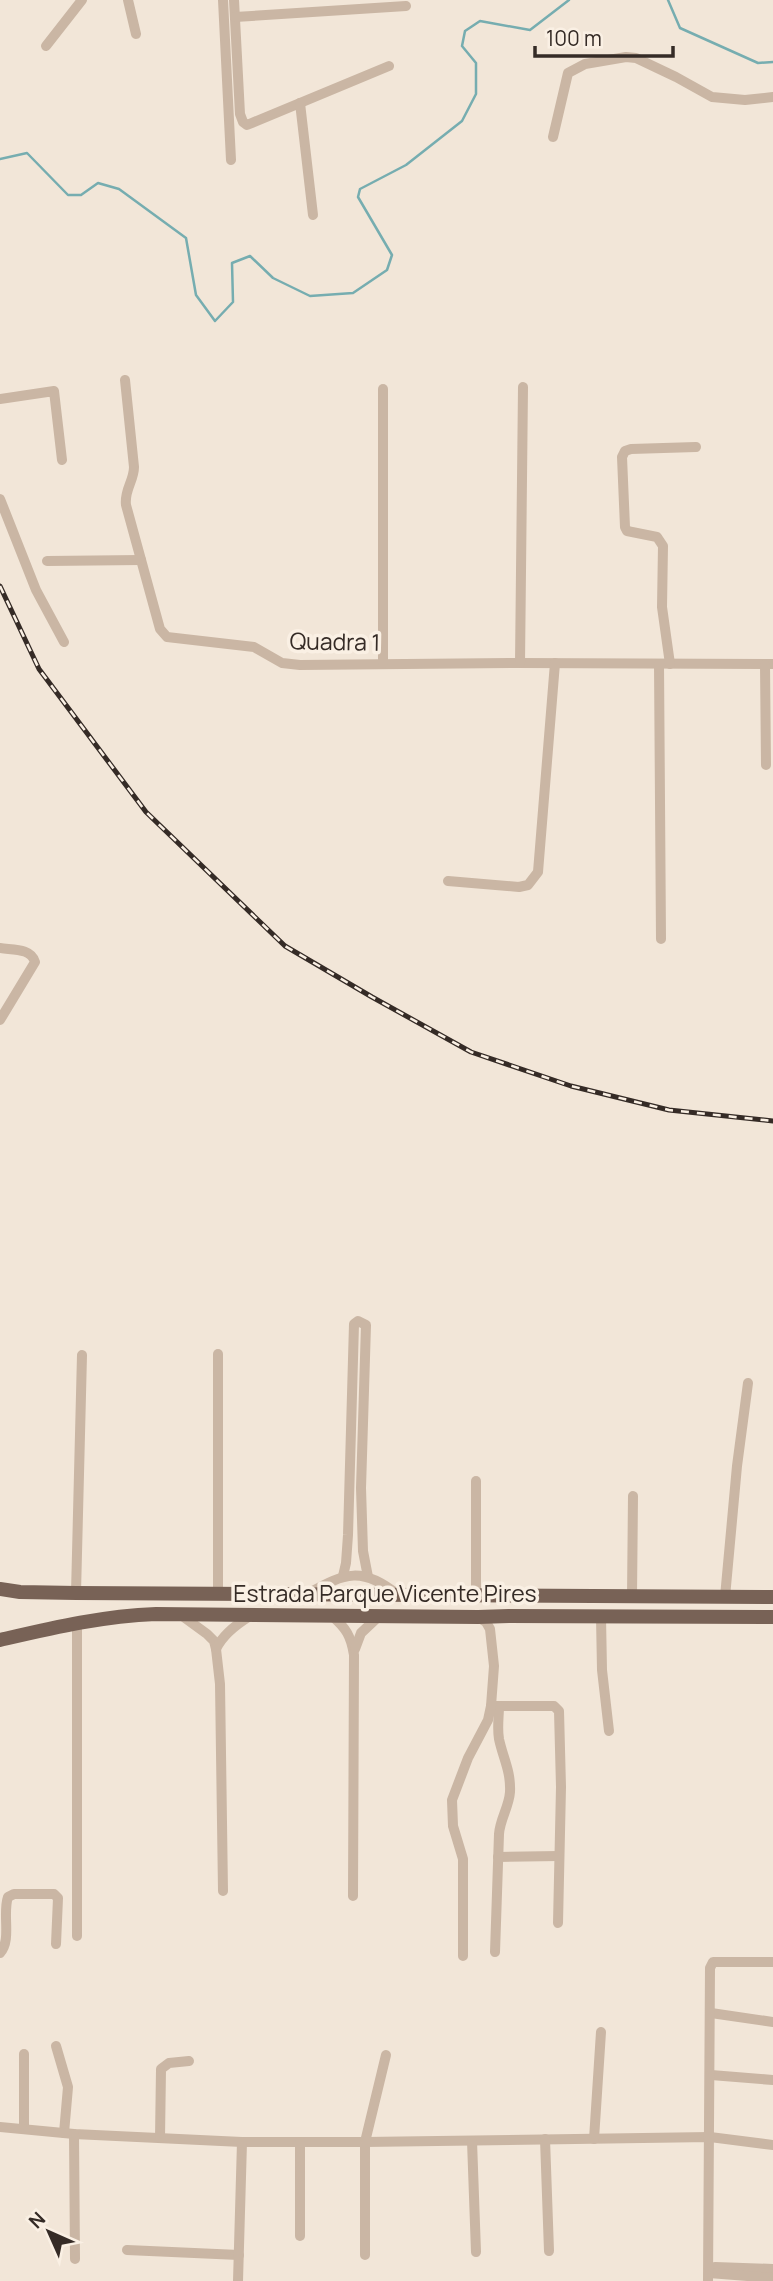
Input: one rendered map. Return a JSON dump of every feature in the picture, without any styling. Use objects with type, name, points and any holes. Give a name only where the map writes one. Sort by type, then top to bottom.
[{"type":"main road","name":"Estrada Parque Vicente Pires","points":[[0,1588],[20,1592],[76,1593],[773,1597]]},
{"type":"main road","points":[[620,1616],[623,1604],[632,1596],[644,1605],[645,1616]]},
{"type":"main road","name":"Estrada Parque Vicente Pires","points":[[0,1640],[77,1622],[126,1615],[773,1617]]},
{"type":"street","points":[[46,46],[82,0]]},
{"type":"street","points":[[128,0],[136,34]]},
{"type":"street","points":[[223,0],[230,160]]},
{"type":"street","points":[[234,0],[240,114],[247,125],[389,66]]},
{"type":"street","points":[[235,17],[407,6]]},
{"type":"street","points":[[553,137],[568,73],[585,64],[616,57],[636,58],[712,97],[745,100],[773,97]]},
{"type":"street","points":[[300,103],[313,215]]},
{"type":"street","name":"Quadra 1","points":[[125,380],[134,467],[125,497],[160,629],[167,636],[254,647],[274,660],[289,664],[769,664]]},
{"type":"street","points":[[520,663],[523,387]]},
{"type":"street","points":[[383,388],[383,663]]},
{"type":"street","points":[[0,398],[54,391],[62,460]]},
{"type":"street","points":[[661,939],[665,640],[662,607],[663,546],[656,537],[627,531],[625,527],[622,457],[625,451],[631,449],[696,447]]},
{"type":"street","points":[[0,499],[36,590],[64,642]]},
{"type":"street","points":[[47,561],[141,560]]},
{"type":"street","points":[[448,881],[519,887],[528,885],[538,872],[555,663]]},
{"type":"street","points":[[766,765],[769,664]]},
{"type":"street","points":[[0,948],[27,951],[35,962],[0,1020]]},
{"type":"street","points":[[343,1576],[355,1488],[354,1324],[358,1321],[366,1325],[356,1419]]},
{"type":"street","points":[[218,1354],[218,1594]]},
{"type":"street","points":[[76,1593],[82,1355]]},
{"type":"street","points":[[725,1597],[748,1383]]},
{"type":"street","points":[[476,1481],[476,1595]]},
{"type":"street","points":[[355,1488],[368,1577]]},
{"type":"street","points":[[632,1596],[633,1496]]},
{"type":"street","points":[[348,1535],[362,1534]]},
{"type":"street","points":[[306,1595],[343,1576],[368,1577],[385,1584],[398,1595]]},
{"type":"street","points":[[181,1615],[207,1634],[214,1641],[216,1649],[220,1684],[223,1891]]},
{"type":"street","points":[[216,1649],[226,1635],[250,1616]]},
{"type":"street","points":[[332,1616],[350,1636],[354,1655]]},
{"type":"street","points":[[492,1639],[497,1626],[509,1616]]},
{"type":"street","points":[[353,1896],[354,1655],[361,1633],[378,1617]]},
{"type":"street","points":[[478,1617],[486,1622],[492,1639],[498,1735],[506,1757],[510,1792],[500,1821],[495,1952]]},
{"type":"street","points":[[601,1617],[602,1670],[609,1731]]},
{"type":"street","points":[[77,1622],[77,1936]]},
{"type":"street","points":[[495,1706],[554,1706],[559,1711],[561,1787],[558,1923]]},
{"type":"street","points":[[463,1956],[463,1859],[453,1826],[452,1800],[468,1758],[495,1706]]},
{"type":"street","points":[[498,1857],[559,1856]]},
{"type":"street","points":[[0,1953],[5,1946],[5,1904],[8,1897],[14,1894],[54,1894],[58,1898],[56,1944]]},
{"type":"street","points":[[709,2274],[710,1968],[713,1962],[773,1962]]},
{"type":"street","points":[[711,2013],[773,2022]]},
{"type":"street","points":[[594,2139],[601,2032]]},
{"type":"street","points":[[55,2046],[68,2087],[75,2259]]},
{"type":"street","points":[[24,2054],[24,2129]]},
{"type":"street","points":[[365,2255],[365,2142],[386,2055]]},
{"type":"street","points":[[160,2138],[161,2069],[169,2063],[189,2061]]},
{"type":"street","points":[[711,2075],[773,2080]]},
{"type":"street","points":[[0,2127],[69,2134],[242,2142],[710,2137],[773,2145]]},
{"type":"street","points":[[545,2139],[549,2251]]},
{"type":"street","points":[[472,2141],[476,2252]]},
{"type":"street","points":[[238,2281],[242,2142]]},
{"type":"street","points":[[300,2142],[300,2236]]},
{"type":"street","points":[[127,2250],[239,2255]]},
{"type":"street","points":[[709,2274],[773,2269]]},
{"type":"street","points":[[709,2274],[773,2278]]},
{"type":"waterway","points":[[0,159],[27,153],[68,195],[81,195],[98,183],[119,189],[186,238],[196,295],[215,321],[233,302],[232,263],[250,256],[273,278],[310,296],[353,293],[387,270],[392,255],[358,197],[360,189],[406,165],[462,121],[476,94],[476,63],[462,46],[465,31],[480,21],[530,30],[569,0]]},
{"type":"waterway","points":[[668,0],[680,28],[758,63],[773,62]]},
{"type":"railway","points":[[0,586],[39,669],[146,812],[285,946],[471,1052],[571,1086],[669,1110],[773,1121]]}]
